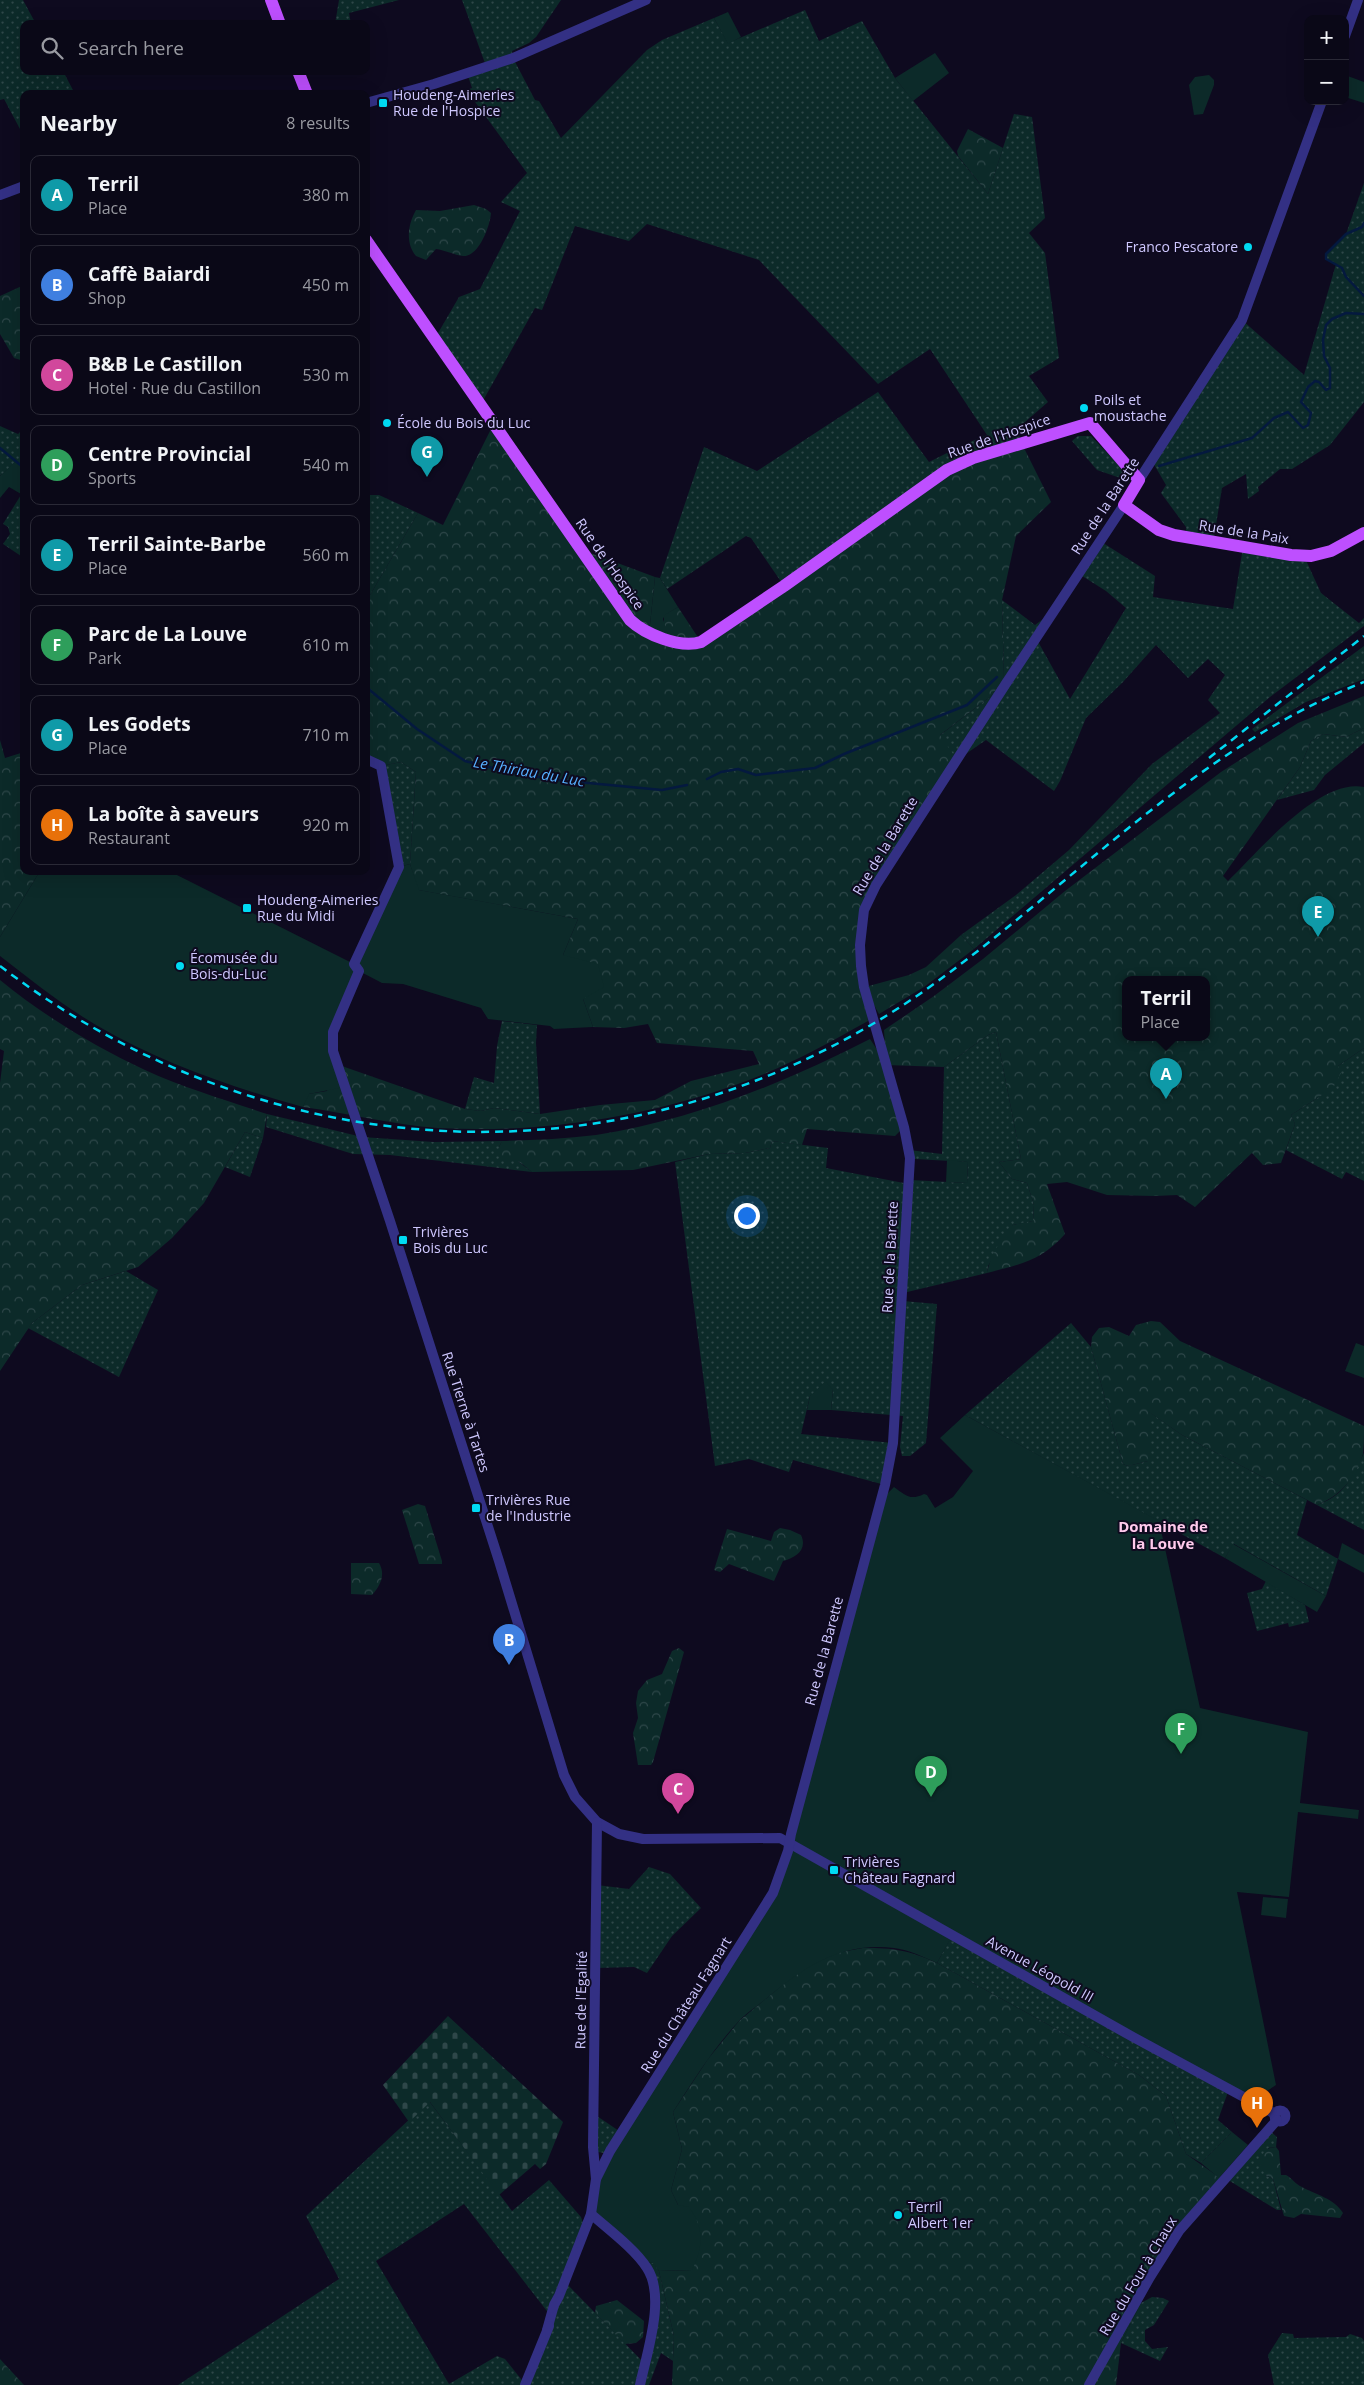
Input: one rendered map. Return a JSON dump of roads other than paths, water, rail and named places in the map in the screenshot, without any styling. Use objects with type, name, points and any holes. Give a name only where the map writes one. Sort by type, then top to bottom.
[{"type":"main road","points":[[271,0],[278,20]]},
{"type":"main road","points":[[300,75],[305,90]]},
{"type":"main road","name":"Rue de l'Hospice","points":[[370,246],[630,620],[641,629],[656,636],[690,644],[701,642],[784,586],[947,470],[973,458],[1090,423],[1139,480]]},
{"type":"main road","name":"Rue de la Barette","points":[[1124,505],[1139,480]]},
{"type":"main road","name":"Rue de la Paix","points":[[1124,505],[1159,530],[1174,535],[1290,555],[1311,556],[1321,554],[1364,534]]},
{"type":"street","points":[[370,102],[434,84],[513,58],[646,0]]},
{"type":"street","points":[[1349,25],[1358,0]]},
{"type":"street","name":"Rue de la Barette","points":[[1139,480],[1242,320],[1321,105]]},
{"type":"street","points":[[0,195],[20,188]]},
{"type":"street","name":"Rue de la Barette","points":[[791,1843],[885,1485],[893,1443],[910,1158],[904,1127],[862,979],[860,945],[864,910],[869,898],[894,857],[1124,505]]},
{"type":"street","name":"Rue Tierne à Tartes","points":[[370,761],[381,766],[400,867],[354,964],[359,971],[331,1041],[336,1064],[355,1117],[499,1561],[561,1766],[575,1797],[597,1822]]},
{"type":"street","points":[[597,1822],[619,1834],[643,1839],[774,1838],[791,1843]]},
{"type":"street","name":"Rue de l'Egalité","points":[[596,2179],[593,2147],[597,1822]]},
{"type":"street","name":"Avenue Léopold III","points":[[791,1843],[1276,2117]]},
{"type":"street","name":"Rue du Château Fagnart","points":[[596,2179],[610,2151],[773,1893],[791,1843]]},
{"type":"street","name":"Rue du Four à Chaux","points":[[1089,2385],[1179,2230],[1276,2117]]},
{"type":"street","points":[[525,2385],[547,2330],[554,2305],[591,2214],[596,2179]]},
{"type":"street","points":[[591,2214],[642,2261],[655,2285],[656,2305],[640,2385]]},
{"type":"waterway","name":"Le Thiriau du Luc","points":[[1364,223],[1362,227],[1346,234],[1326,254],[1326,259],[1342,268],[1346,277],[1364,296]]},
{"type":"waterway","name":"Le Thiriau du Luc","points":[[1159,466],[1252,438],[1274,418],[1288,412],[1303,428],[1308,425],[1311,413],[1301,402],[1308,387],[1315,381],[1319,382],[1326,390],[1330,388],[1330,368],[1324,356],[1323,340],[1326,325],[1332,319],[1346,313],[1364,314]]},
{"type":"waterway","name":"Le Thiriau du Luc","points":[[0,448],[20,465]]},
{"type":"waterway","name":"Le Thiriau du Luc","points":[[707,779],[721,772],[738,769],[756,775],[815,768],[844,754],[967,705],[997,677]]},
{"type":"waterway","name":"Le Thiriau du Luc","points":[[370,690],[417,729],[465,761],[509,772],[557,780],[662,790],[687,785]]},
{"type":"railway","points":[[1209,758],[1364,636]]},
{"type":"railway","points":[[0,966],[109,1036],[224,1088],[344,1119],[466,1132],[589,1124],[710,1097],[827,1049],[938,981],[1142,817],[1248,741],[1304,709],[1364,682]]},
{"type":"place","name":"Houdeng-Aimeries Rue de l'Hospice","points":[[383,103]]},
{"type":"place","name":"Franco Pescatore","points":[[1248,247]]},
{"type":"place","name":"Poils et moustache","points":[[1084,408]]},
{"type":"place","name":"École du Bois du Luc","points":[[387,423]]},
{"type":"place","name":"Les Godets","points":[[427,477]]},
{"type":"place","name":"Houdeng-Aimeries Rue du Midi","points":[[247,908]]},
{"type":"place","name":"Terril Sainte-Barbe","points":[[1318,937]]},
{"type":"place","name":"Écomusée du Bois-du-Luc","points":[[180,966]]},
{"type":"place","name":"Terril","points":[[1166,1099]]},
{"type":"place","name":"Trivières Bois du Luc","points":[[403,1240]]},
{"type":"place","name":"Trivières Rue de l'Industrie","points":[[476,1508]]},
{"type":"place","name":"Caffè Baiardi","points":[[509,1665]]},
{"type":"place","name":"Parc de La Louve","points":[[1181,1754]]},
{"type":"place","name":"Centre Provincial","points":[[931,1797]]},
{"type":"place","name":"B&B Le Castillon","points":[[678,1814]]},
{"type":"place","name":"Trivières Château Fagnard","points":[[834,1870]]},
{"type":"place","name":"La boîte à saveurs","points":[[1257,2128]]},
{"type":"place","name":"Terril Albert 1er","points":[[898,2215]]},
{"type":"district","name":"Domaine de la Louve","points":[[1163,1536]]}]
